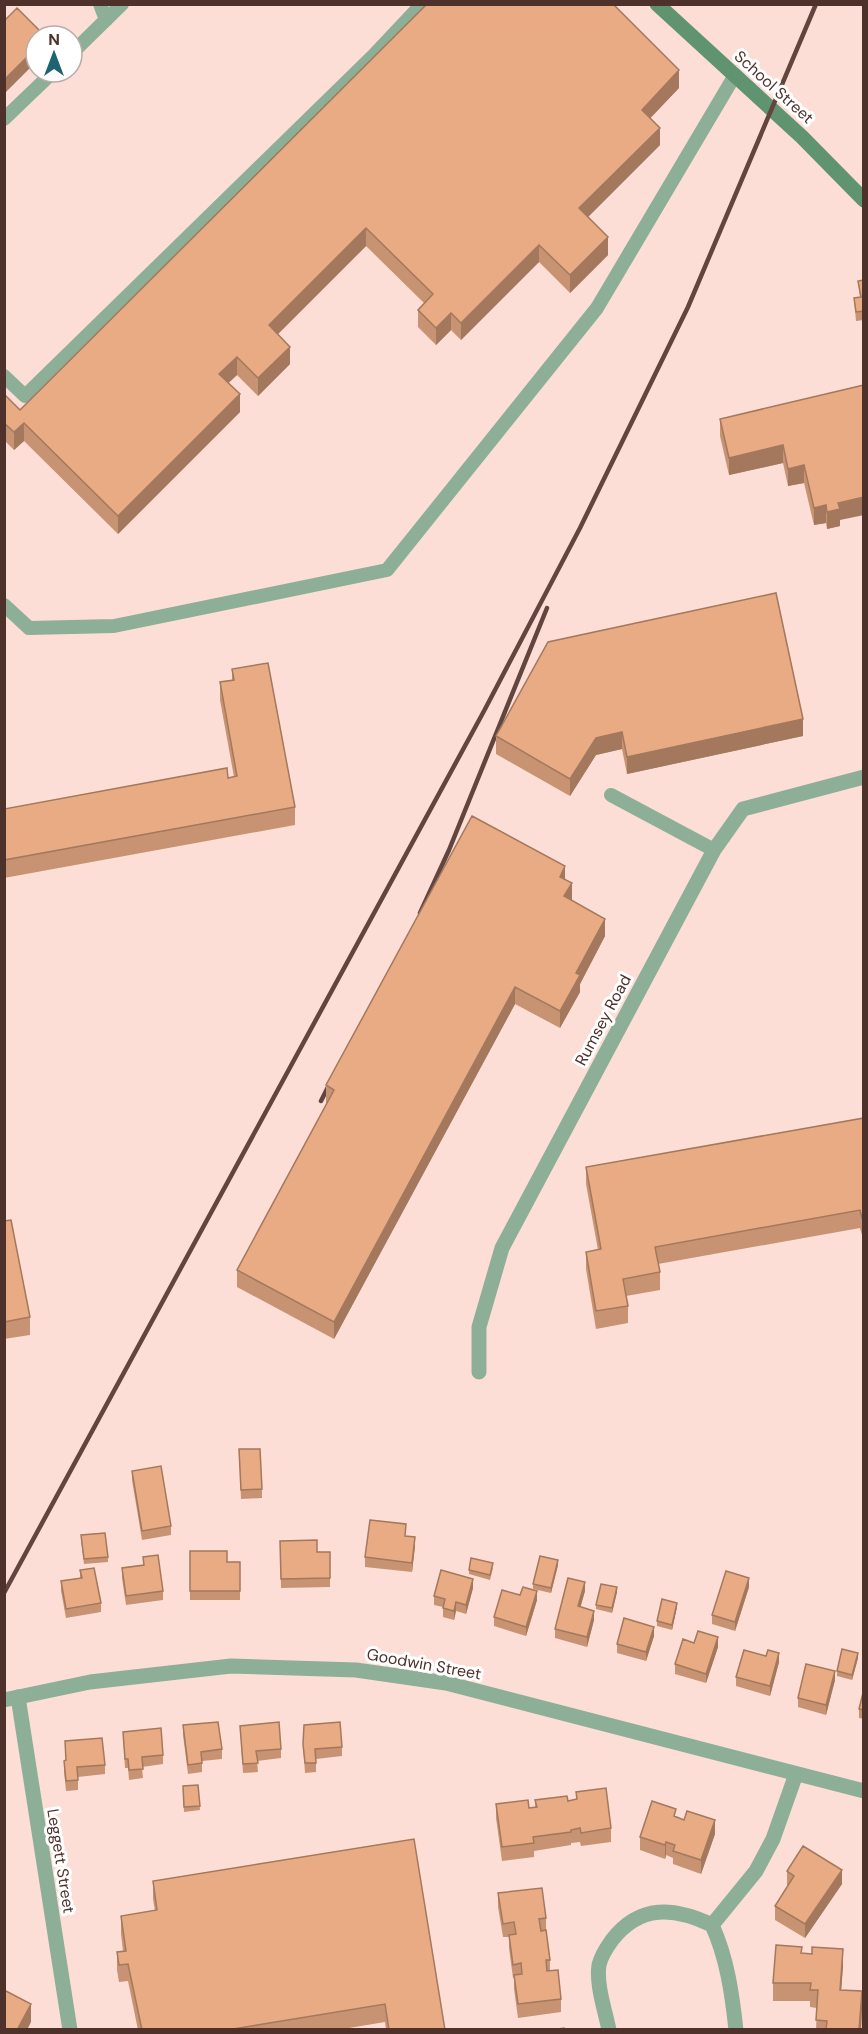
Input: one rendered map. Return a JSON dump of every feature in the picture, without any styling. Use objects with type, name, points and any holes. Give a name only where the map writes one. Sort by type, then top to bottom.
[{"type":"main road","name":"School Street","points":[[657,4],[802,137],[864,200]]},
{"type":"street","name":"Rumsey Road","points":[[479,1372],[478,1327],[502,1248],[714,850],[743,809],[864,777]]},
{"type":"street","name":"Goodwin Street","points":[[11,1699],[90,1682],[231,1666],[356,1670],[446,1683],[864,1791]]},
{"type":"street","name":"Leggett Street","points":[[11,1699],[70,2030]]},
{"type":"street","points":[[712,1924],[756,1871],[772,1839],[796,1774]]},
{"type":"street","points":[[609,2030],[599,1965],[605,1950],[621,1928],[642,1916],[665,1911],[687,1914],[712,1924],[721,1946],[732,1990],[736,2030]]},
{"type":"lane","points":[[100,4],[106,20]]},
{"type":"lane","points":[[84,41],[122,4]]},
{"type":"lane","points":[[4,376],[25,396],[34,388],[374,56],[422,4]]},
{"type":"lane","points":[[4,605],[28,628],[114,627],[387,570],[597,308],[735,75]]},
{"type":"lane","points":[[5,118],[40,84]]},
{"type":"lane","points":[[611,795],[714,850]]},
{"type":"building","points":[[427,4],[613,4],[679,70],[642,110],[660,128],[579,208],[608,237],[570,275],[539,245],[461,323],[451,313],[436,328],[418,310],[433,294],[366,228],[269,325],[290,347],[258,378],[237,357],[219,374],[240,394],[118,516],[24,423],[14,432],[4,423],[4,394],[20,410]]},
{"type":"building","points":[[17,8],[33,24],[24,24],[24,60],[6,78],[4,77],[4,21]]},
{"type":"building","points":[[864,280],[864,311],[856,312],[854,298],[861,297],[858,281]]},
{"type":"building","points":[[864,385],[864,497],[838,503],[840,509],[827,512],[826,505],[814,508],[804,465],[788,469],[783,445],[729,458],[720,419]]},
{"type":"building","points":[[776,593],[803,719],[627,757],[622,732],[596,738],[570,779],[496,736],[548,642]]},
{"type":"building","points":[[268,663],[295,807],[4,860],[4,809],[227,768],[228,778],[237,776],[220,682],[234,680],[232,669]]},
{"type":"building","points":[[472,816],[565,866],[560,877],[572,883],[564,896],[605,919],[576,973],[580,975],[560,1011],[515,987],[334,1322],[237,1270],[334,1090],[326,1085]]},
{"type":"building","points":[[864,1118],[864,1218],[860,1210],[655,1247],[660,1272],[623,1279],[628,1306],[596,1311],[586,1252],[601,1249],[586,1167]]},
{"type":"building","points":[[11,1220],[30,1317],[4,1322],[4,1221]]},
{"type":"building","points":[[239,1449],[260,1449],[262,1489],[241,1490]]},
{"type":"building","points":[[161,1466],[171,1526],[142,1531],[132,1471]]},
{"type":"building","points":[[370,1520],[406,1524],[405,1536],[415,1537],[412,1563],[365,1557]]},
{"type":"building","points":[[105,1533],[108,1557],[84,1559],[81,1535]]},
{"type":"building","points":[[317,1540],[317,1552],[330,1552],[330,1578],[281,1579],[280,1541]]},
{"type":"building","points":[[190,1551],[227,1551],[227,1562],[240,1562],[240,1591],[190,1591]]},
{"type":"building","points":[[158,1555],[163,1591],[126,1596],[122,1568],[144,1565],[143,1557]]},
{"type":"building","points":[[540,1556],[558,1560],[551,1588],[533,1584]]},
{"type":"building","points":[[471,1558],[493,1563],[490,1575],[469,1570]]},
{"type":"building","points":[[94,1568],[101,1603],[66,1609],[61,1581],[82,1578],[80,1570]]},
{"type":"building","points":[[441,1570],[473,1579],[466,1605],[456,1602],[454,1611],[443,1608],[445,1599],[434,1596]]},
{"type":"building","points":[[726,1571],[749,1578],[735,1622],[712,1615]]},
{"type":"building","points":[[568,1578],[585,1582],[578,1606],[594,1611],[587,1637],[555,1629]]},
{"type":"building","points":[[601,1584],[617,1587],[612,1608],[596,1605]]},
{"type":"building","points":[[523,1587],[537,1591],[526,1627],[494,1617],[502,1590],[520,1595]]},
{"type":"building","points":[[662,1599],[677,1603],[672,1625],[657,1621]]},
{"type":"building","points":[[624,1618],[654,1627],[646,1652],[617,1644]]},
{"type":"building","points":[[698,1631],[718,1637],[706,1674],[675,1664],[683,1639],[694,1643]]},
{"type":"building","points":[[842,1649],[858,1653],[852,1675],[837,1671]]},
{"type":"building","points":[[744,1650],[766,1656],[768,1650],[779,1653],[770,1686],[736,1677]]},
{"type":"building","points":[[806,1664],[835,1671],[826,1705],[798,1698]]},
{"type":"building","points":[[864,1689],[864,1710],[859,1709]]},
{"type":"building","points":[[218,1722],[222,1749],[201,1752],[202,1763],[188,1765],[183,1725]]},
{"type":"building","points":[[279,1722],[281,1749],[256,1751],[258,1763],[243,1764],[240,1726]]},
{"type":"building","points":[[340,1722],[342,1747],[315,1749],[316,1763],[305,1763],[304,1725]]},
{"type":"building","points":[[161,1728],[163,1755],[142,1757],[143,1769],[129,1770],[128,1759],[125,1759],[123,1732]]},
{"type":"building","points":[[102,1738],[105,1765],[77,1767],[78,1780],[66,1781],[65,1741]]},
{"type":"building","points":[[198,1785],[200,1806],[184,1807],[183,1786]]},
{"type":"building","points":[[606,1788],[611,1828],[581,1833],[580,1828],[571,1830],[571,1832],[533,1837],[534,1843],[502,1847],[496,1804],[528,1800],[529,1808],[537,1807],[535,1800],[567,1796],[568,1801],[577,1799],[576,1792]]},
{"type":"building","points":[[652,1801],[676,1809],[674,1816],[684,1820],[687,1811],[715,1820],[701,1860],[673,1851],[675,1845],[666,1842],[665,1845],[640,1837]]},
{"type":"building","points":[[414,1839],[445,2030],[389,2030],[385,2004],[227,2030],[142,2030],[128,1964],[119,1965],[117,1952],[126,1951],[121,1916],[157,1910],[153,1881]]},
{"type":"building","points":[[803,1846],[842,1870],[805,1924],[775,1906],[794,1876],[787,1871]]},
{"type":"building","points":[[542,1888],[546,1918],[539,1919],[541,1931],[546,1930],[550,1960],[546,1960],[547,1971],[558,1970],[561,1999],[518,2004],[514,1975],[522,1974],[521,1963],[513,1965],[509,1935],[516,1934],[514,1922],[503,1924],[498,1893]]},
{"type":"building","points":[[776,1945],[802,1947],[801,1953],[812,1954],[812,1947],[843,1949],[840,1990],[862,1991],[859,2030],[826,2030],[827,2021],[816,2020],[818,1990],[810,1990],[811,1983],[773,1983]]},
{"type":"building","points":[[4,1990],[31,2004],[17,2030],[4,2030]]},
{"type":"railway","points":[[4,1593],[484,711],[580,528],[688,307],[816,4]]},
{"type":"railway","points":[[420,913],[449,850],[547,608]]},
{"type":"railway","points":[[321,1101],[333,1077]]}]
